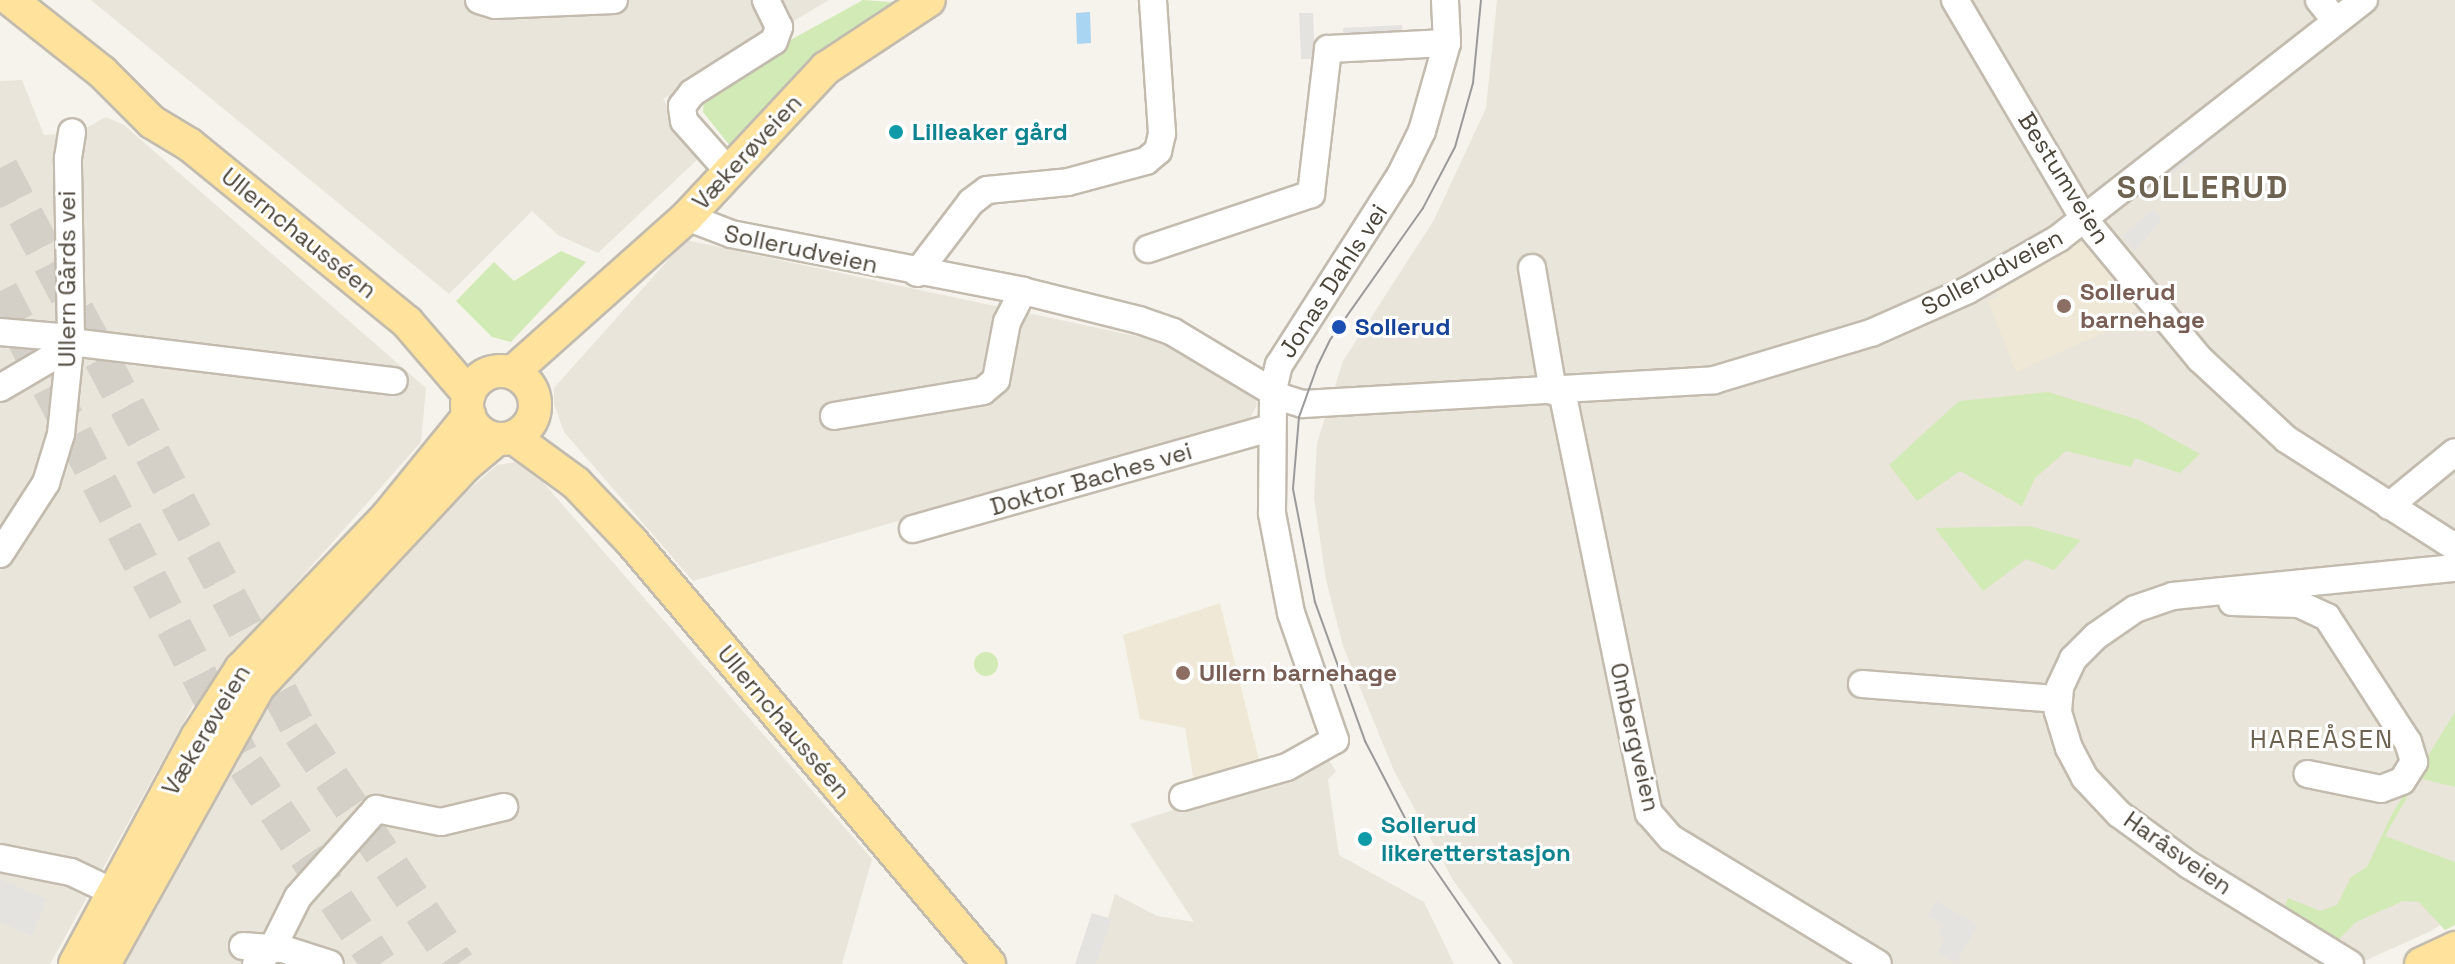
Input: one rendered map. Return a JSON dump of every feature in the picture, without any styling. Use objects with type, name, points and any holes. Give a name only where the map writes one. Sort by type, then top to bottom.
[{"type":"main road","name":"Ullernchausséen","points":[[11,0],[102,72],[160,108],[190,145],[407,322],[441,336],[641,552],[989,964]]},
{"type":"main road","name":"Vækerøveien","points":[[104,964],[126,898],[198,736],[241,669],[386,518],[502,405],[578,319],[730,173],[826,68],[929,0]]},
{"type":"main road","name":"Vækerøveien","points":[[75,964],[126,898]]},
{"type":"main road","points":[[2421,964],[2455,948]]},
{"type":"street","points":[[479,0],[495,5],[614,0]]},
{"type":"street","points":[[730,173],[684,121],[682,106],[692,93],[774,41],[779,27],[766,0]]},
{"type":"street","points":[[917,273],[987,190],[1068,182],[1146,161],[1158,151],[1162,133],[1153,0]]},
{"type":"street","name":"Jonas Dahls vei","points":[[1183,797],[1287,767],[1335,740],[1288,599],[1272,513],[1269,428],[1273,390],[1279,365],[1400,176],[1422,131],[1447,43],[1445,0]]},
{"type":"street","name":"Bestumveien","points":[[1955,0],[2084,219],[2225,387],[2286,439],[2455,547]]},
{"type":"street","points":[[2319,0],[2336,21]]},
{"type":"street","name":"Sollerudveien","points":[[687,217],[704,228],[917,273],[1023,291],[1173,332],[1303,404],[1714,380],[1821,352],[1968,290],[2084,219],[2364,0]]},
{"type":"street","points":[[1148,249],[1311,194],[1328,49],[1447,43]]},
{"type":"street","name":"Ullern Gårds vei","points":[[0,554],[46,483],[61,434],[71,342],[68,158],[72,132]]},
{"type":"street","points":[[1532,268],[1557,391]]},
{"type":"street","points":[[834,416],[983,391],[996,380],[1007,322],[1023,291]]},
{"type":"street","points":[[0,332],[394,381]]},
{"type":"street","points":[[0,388],[71,342]]},
{"type":"street","name":"Ombergveien","points":[[1557,391],[1649,813],[1671,838],[1878,964]]},
{"type":"street","name":"Doktor Baches vei","points":[[913,529],[1269,428]]},
{"type":"street","points":[[2389,506],[2455,452]]},
{"type":"street","name":"Haråsveien","points":[[2350,964],[2189,865],[2119,814],[2076,764],[2062,733],[2058,699],[2073,659],[2115,622],[2173,596],[2455,568]]},
{"type":"street","name":"Haråsveien","points":[[2223,590],[2231,602],[2299,604],[2327,617],[2408,742],[2414,762],[2402,781],[2381,789],[2308,774]]},
{"type":"street","points":[[1862,684],[2058,699]]},
{"type":"street","points":[[330,964],[258,952],[292,905],[376,809],[441,822],[504,807]]},
{"type":"street","points":[[0,858],[71,872],[126,898]]},
{"type":"shaded area","points":[[91,0],[829,0],[663,99],[701,156],[598,253],[558,235],[532,211],[449,294]]},
{"type":"shaded area","points":[[1497,0],[2455,0],[2455,914],[2433,930],[2358,964],[1514,964],[1453,880],[1394,771],[1343,646],[1326,580],[1314,498],[1317,443],[1343,361],[1434,220],[1486,108]]},
{"type":"shaded area","points":[[1299,13],[1313,13],[1315,59],[1301,59]]},
{"type":"shaded area","points":[[1402,25],[1403,40],[1344,43],[1343,28]]},
{"type":"shaded area","points":[[22,80],[44,135],[77,133],[106,117],[124,125],[426,388],[421,442],[201,691],[50,964],[0,964],[0,81]]},
{"type":"shaded area","points":[[2218,122],[2233,122],[2156,188],[2137,192]]},
{"type":"shaded area","points":[[2153,209],[2162,219],[2135,251],[2122,236]]},
{"type":"shaded area","points":[[686,240],[1173,344],[1255,395],[1257,405],[1250,418],[693,581],[564,432],[554,404],[554,388]]},
{"type":"shaded area","name":"Sollerud barnehage","points":[[2083,240],[2090,241],[2139,304],[2123,324],[2016,372],[1988,301],[1999,296],[1995,288]]},
{"type":"shaded area","points":[[515,462],[541,480],[872,859],[842,964],[107,964],[236,718],[446,510],[497,465]]},
{"type":"shaded area","name":"Ullern barnehage","points":[[1220,603],[1261,767],[1195,788],[1185,728],[1140,719],[1123,635]]},
{"type":"shaded area","points":[[1328,759],[1336,771],[1328,780],[1339,855],[1424,902],[1454,964],[1094,964],[1115,894],[1157,916],[1194,922],[1130,824]]},
{"type":"shaded area","points":[[0,879],[47,899],[32,936],[0,922]]},
{"type":"shaded area","points":[[1936,901],[1978,925],[1956,963],[1937,952],[1945,938],[1938,934],[1943,925],[1927,916]]},
{"type":"shaded area","points":[[1092,913],[1112,919],[1096,964],[1075,964]]},
{"type":"green space","points":[[863,0],[904,3],[834,41],[731,147],[703,112],[704,98],[785,43]]},
{"type":"green space","points":[[561,251],[586,262],[511,342],[492,337],[456,301],[494,262],[514,281]]},
{"type":"green space","points":[[2048,392],[2139,420],[2200,454],[2180,473],[2135,458],[2131,467],[2066,451],[2035,478],[2022,506],[1960,471],[1917,501],[1889,465],[1959,401]]},
{"type":"green space","points":[[2029,526],[2081,540],[2054,570],[2026,559],[1983,591],[1935,528]]},
{"type":"green space","points":[[986,652],[997,659],[998,664],[991,675],[986,676],[975,669],[974,664],[981,653]]},
{"type":"green space","points":[[2455,712],[2455,787],[2418,778],[2385,836],[2455,862],[2455,925],[2445,930],[2419,902],[2403,901],[2356,922],[2335,943],[2283,911],[2288,898],[2320,911],[2337,905],[2351,877],[2367,867],[2392,814]]},
{"type":"water","points":[[1090,12],[1091,43],[1077,44],[1076,13]]},
{"type":"tunnel","points":[[0,168],[301,733],[457,964]]},
{"type":"tunnel","points":[[0,291],[246,766],[379,964]]},
{"type":"tram line","points":[[1481,0],[1473,83],[1455,147],[1423,208],[1330,340],[1317,367],[1299,417],[1293,489],[1315,602],[1365,741],[1421,849],[1500,964]]},
{"type":"place","name":"Lilleaker gård","points":[[896,132]]},
{"type":"place","name":"Sollerud barnehage","points":[[2064,306]]},
{"type":"place","name":"Sollerud","points":[[1339,327]]},
{"type":"place","name":"Ullern barnehage","points":[[1183,673]]},
{"type":"place","name":"Sollerud likeretterstasjon","points":[[1365,839]]},
{"type":"district","name":"SOLLERUD","points":[[2203,187]]},
{"type":"district","name":"HAREÅSEN","points":[[2322,740]]}]
